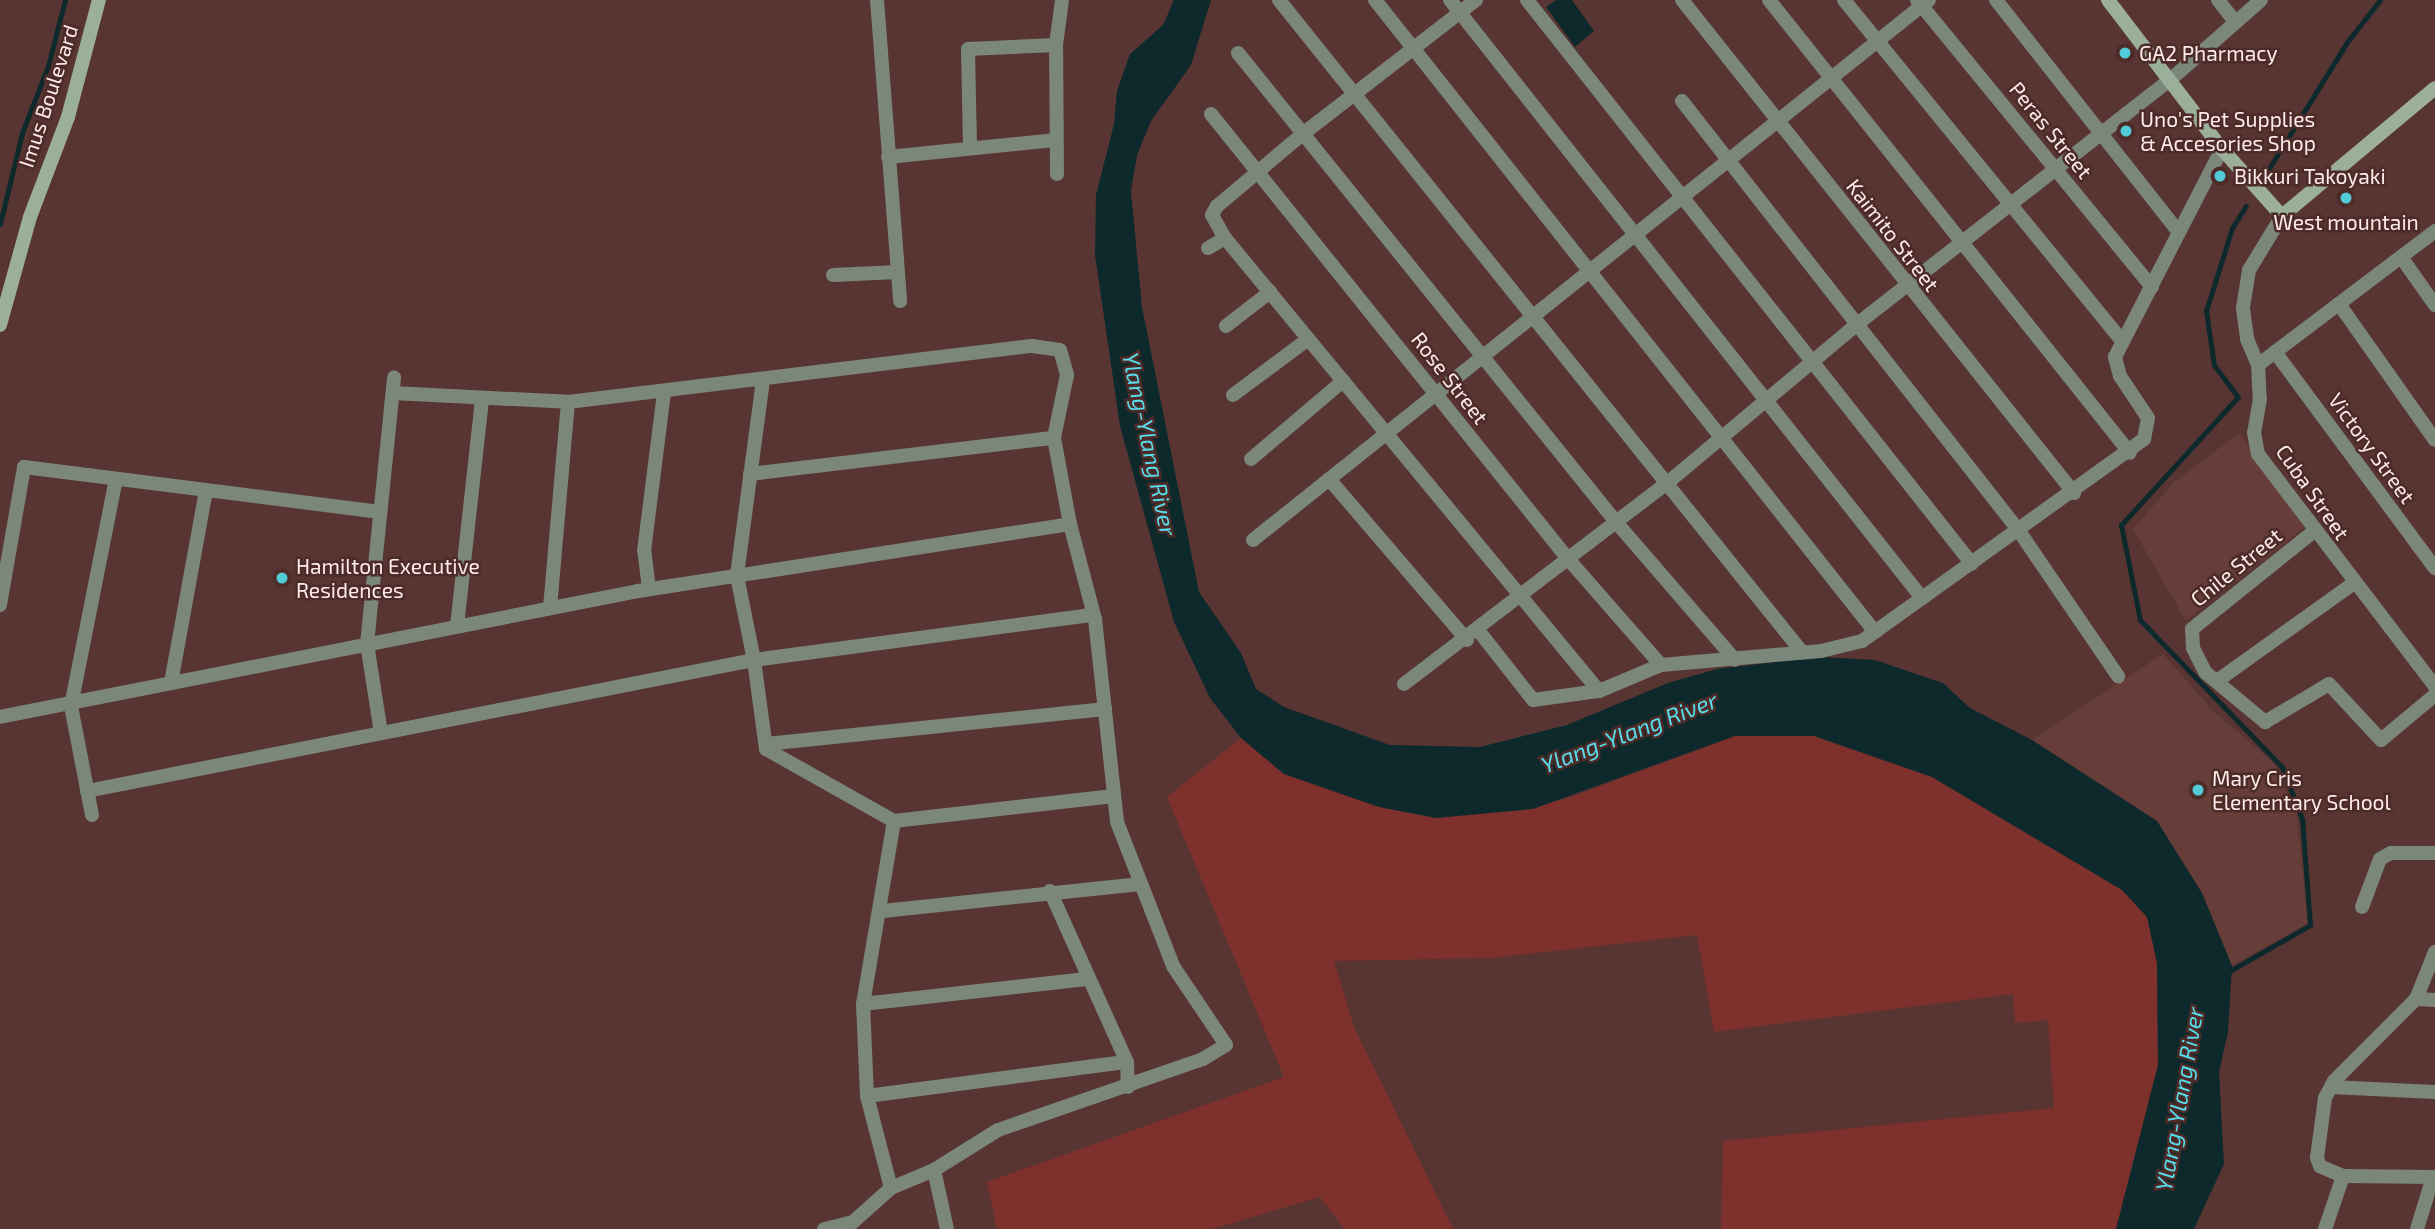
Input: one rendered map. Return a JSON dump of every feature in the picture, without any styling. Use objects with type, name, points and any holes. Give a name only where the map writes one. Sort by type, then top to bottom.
[{"type":"street","name":"Imus Boulevard","points":[[0,325],[30,217],[68,117],[99,0]]},
{"type":"street","points":[[877,0],[900,301]]},
{"type":"street","points":[[1057,174],[1054,140],[1056,45],[1062,0]]},
{"type":"street","points":[[1279,0],[1358,94],[1531,318],[1802,652]]},
{"type":"street","points":[[1375,0],[1591,270],[1718,438],[1875,632]]},
{"type":"street","points":[[1450,0],[1922,598]]},
{"type":"street","points":[[1476,0],[1358,94],[1305,132],[1259,170],[1212,215],[1225,238],[1599,691]]},
{"type":"street","points":[[1527,0],[1809,363],[1972,564]]},
{"type":"street","name":"Kaimito Street","points":[[1682,0],[1779,120],[1906,286],[2074,493]]},
{"type":"street","points":[[1769,0],[2130,453]]},
{"type":"street","points":[[1844,0],[2009,206],[2122,341]]},
{"type":"street","points":[[1996,0],[2178,231]]},
{"type":"street","points":[[2108,0],[2222,149],[2282,216],[2435,88]]},
{"type":"street","points":[[2218,0],[2235,22]]},
{"type":"street","points":[[1404,684],[1466,640],[1521,594],[1666,484],[1856,324],[2170,80],[2261,0]]},
{"type":"street","points":[[1253,540],[1387,434],[1434,393],[1729,163],[1923,2]]},
{"type":"street","name":"Peras Street","points":[[1923,2],[2152,287]]},
{"type":"street","points":[[970,146],[968,49],[1056,45]]},
{"type":"street","points":[[1238,53],[1305,132],[1616,522],[1735,660]]},
{"type":"street","points":[[1682,102],[2018,531],[2118,676]]},
{"type":"street","name":"Rose Street","points":[[1211,114],[1259,170],[1569,560],[1661,665]]},
{"type":"street","points":[[888,157],[970,146],[1054,140]]},
{"type":"street","points":[[1478,630],[1533,700],[1599,691],[1661,665],[1735,660],[1845,647],[1875,632],[2130,453],[2148,433],[2149,423],[2115,366],[2122,341],[2222,149]]},
{"type":"street","name":"Cuba Street","points":[[2282,216],[2249,270],[2243,309],[2247,339],[2258,365],[2260,399],[2254,432],[2258,454],[2314,532],[2435,686]]},
{"type":"street","points":[[2258,365],[2435,231]]},
{"type":"street","points":[[1208,248],[1225,238]]},
{"type":"street","points":[[2401,257],[2435,305]]},
{"type":"street","points":[[833,275],[898,272]]},
{"type":"street","points":[[1226,326],[1270,292]]},
{"type":"street","points":[[2339,304],[2435,440]]},
{"type":"street","points":[[1233,395],[1308,339]]},
{"type":"street","points":[[393,393],[568,402],[664,393],[1032,345],[1060,350],[1067,374],[1054,438],[1070,524],[1093,615],[1117,822],[1173,965],[1226,1045],[1203,1059],[1128,1087],[998,1130],[934,1170],[891,1188],[854,1226],[824,1229]]},
{"type":"street","name":"Victory Street","points":[[2275,352],[2434,565]]},
{"type":"street","points":[[381,733],[367,644],[394,377]]},
{"type":"street","points":[[763,380],[737,576],[754,660],[766,749],[894,821],[1114,796]]},
{"type":"street","points":[[1251,458],[1343,381]]},
{"type":"street","points":[[649,589],[644,551],[664,393]]},
{"type":"street","points":[[457,626],[482,398]]},
{"type":"street","points":[[550,608],[568,402]]},
{"type":"street","points":[[750,474],[1054,438]]},
{"type":"street","points":[[0,605],[24,467],[380,512]]},
{"type":"street","points":[[1329,479],[1466,640]]},
{"type":"street","points":[[92,815],[71,706],[117,480]]},
{"type":"street","points":[[171,683],[206,491]]},
{"type":"street","points":[[0,717],[71,706],[171,683],[649,589],[1070,524]]},
{"type":"street","name":"Chile Street","points":[[2314,532],[2192,629],[2193,648],[2206,673],[2265,722],[2329,684],[2381,740],[2435,695]]},
{"type":"street","points":[[2217,681],[2354,583]]},
{"type":"street","points":[[87,791],[754,660],[1093,615]]},
{"type":"street","points":[[765,744],[1105,709]]},
{"type":"street","points":[[891,1188],[867,1096],[863,1004],[883,911],[894,821]]},
{"type":"street","points":[[2362,907],[2380,859],[2390,853],[2435,853]]},
{"type":"street","points":[[883,911],[1050,891],[1141,884]]},
{"type":"street","points":[[1050,891],[1126,1062],[1128,1087]]},
{"type":"street","points":[[2417,1229],[2434,1177],[2343,1176],[2320,1166],[2317,1158],[2325,1098],[2331,1087],[2416,999],[2435,952]]},
{"type":"street","points":[[863,1004],[1087,979]]},
{"type":"street","points":[[2416,999],[2435,1000]]},
{"type":"street","points":[[867,1096],[1126,1062]]},
{"type":"street","points":[[2331,1087],[2435,1092]]},
{"type":"street","points":[[934,1170],[947,1229]]},
{"type":"street","points":[[2325,1229],[2343,1176]]},
{"type":"shaded area","points":[[2239,433],[2306,526],[2186,621],[2133,529],[2173,483]]},
{"type":"shaded area","name":"Mary Cris Elementary School","points":[[2163,654],[2212,710],[2275,764],[2297,817],[2308,923],[2232,966],[2202,893],[2157,821],[2032,740]]},
{"type":"shaded area","points":[[1735,736],[1814,736],[1932,777],[2122,890],[2147,917],[2157,963],[2158,1065],[2116,1229],[1721,1229],[1723,1141],[2054,1108],[2048,1020],[2015,1023],[2013,994],[1714,1032],[1697,935],[1491,958],[1334,961],[1354,1027],[1453,1229],[1344,1229],[1320,1197],[1212,1229],[997,1229],[987,1182],[1284,1077],[1167,797],[1241,738],[1284,774],[1379,807],[1436,818],[1563,800]]},
{"type":"water","name":"Ylang-Ylang River","points":[[1174,0],[1211,0],[1191,65],[1151,121],[1137,155],[1131,191],[1142,307],[1199,592],[1241,653],[1256,689],[1284,707],[1390,745],[1480,747],[1567,725],[1668,683],[1717,669],[1819,657],[1875,660],[1943,683],[1970,708],[2032,740],[2157,821],[2202,893],[2232,966],[2228,1032],[2219,1072],[2224,1164],[2194,1229],[2116,1229],[2158,1065],[2157,963],[2147,917],[2122,890],[1932,777],[1814,736],[1735,736],[1533,809],[1436,818],[1379,807],[1284,774],[1241,738],[1210,698],[1174,622],[1120,426],[1095,255],[1096,195],[1114,124],[1117,91],[1130,54],[1163,25]]},
{"type":"water","points":[[1556,0],[1572,0],[1594,31],[1575,47],[1546,7]]},
{"type":"waterway","points":[[0,224],[22,133],[48,66],[65,0]]},
{"type":"waterway","points":[[2268,170],[2347,42],[2380,0]]},
{"type":"waterway","points":[[2226,973],[2310,925],[2302,819],[2282,767],[2140,620],[2121,525],[2238,397],[2214,365],[2206,311],[2232,228],[2246,206]]},
{"type":"place","name":"GA2 Pharmacy","points":[[2125,53]]},
{"type":"place","name":"Uno's Pet Supplies & Accesories Shop","points":[[2126,131]]},
{"type":"place","name":"Bikkuri Takoyaki","points":[[2220,176]]},
{"type":"place","name":"West mountain","points":[[2346,198]]},
{"type":"place","name":"Hamilton Executive Residences","points":[[282,578]]},
{"type":"place","name":"Mary Cris Elementary School","points":[[2198,790]]}]
